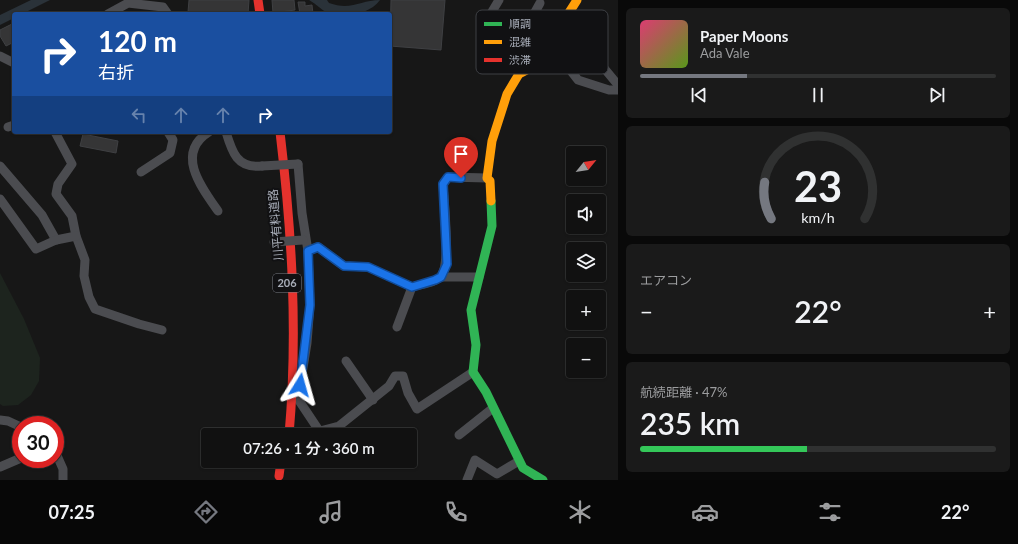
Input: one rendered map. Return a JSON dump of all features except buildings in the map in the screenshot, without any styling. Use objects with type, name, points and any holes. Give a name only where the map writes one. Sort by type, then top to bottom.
[{"type":"main road","points":[[258,0],[260,12]]},
{"type":"main road","points":[[263,0],[265,12]]},
{"type":"main road","points":[[571,10],[578,0]]},
{"type":"main road","points":[[519,74],[507,94],[492,141],[487,178],[490,181],[492,226],[471,310],[476,345],[473,372],[486,392],[523,468],[543,480]]},
{"type":"main road","name":"川平有料道路","points":[[275,134],[288,324],[288,385],[285,428]]},
{"type":"main road","name":"川平有料道路","points":[[280,134],[293,285],[295,342],[289,428]]},
{"type":"main road","points":[[281,468],[282,476],[284,468]]},
{"type":"street","points":[[493,10],[499,0]]},
{"type":"street","points":[[112,12],[129,2],[163,7],[167,12]]},
{"type":"street","points":[[537,10],[540,4]]},
{"type":"street","points":[[0,56],[12,62]]},
{"type":"street","points":[[608,73],[618,85]]},
{"type":"street","points":[[573,74],[578,80],[609,90],[618,90]]},
{"type":"street","points":[[57,134],[72,164],[58,184],[56,194],[72,216],[76,236],[85,260],[84,276],[89,297],[95,309],[162,330]]},
{"type":"street","points":[[141,172],[170,153],[173,140],[169,134]]},
{"type":"street","points":[[206,134],[197,141],[192,151],[192,165],[205,193],[218,211]]},
{"type":"street","points":[[227,134],[237,160],[251,167],[298,164],[302,212],[308,251],[310,305],[307,343],[298,399],[320,432],[339,426],[389,386],[396,376],[403,376],[408,393],[417,409],[473,372]]},
{"type":"street","points":[[0,166],[42,216],[56,240]]},
{"type":"street","points":[[441,277],[447,264],[443,184],[448,177],[487,178]]},
{"type":"street","points":[[0,199],[36,249],[56,240],[76,236]]},
{"type":"street","points":[[274,242],[303,240]]},
{"type":"street","points":[[308,251],[318,247],[344,266],[368,267],[412,287],[441,277],[479,277]]},
{"type":"street","points":[[397,327],[412,287]]},
{"type":"street","points":[[346,361],[373,400]]},
{"type":"street","points":[[459,435],[494,408]]},
{"type":"street","points":[[0,420],[12,423]]},
{"type":"street","points":[[467,480],[474,460],[497,474],[519,461]]},
{"type":"street","points":[[0,467],[12,462]]},
{"type":"street","points":[[63,468],[63,480]]},
{"type":"shaded area","points":[[31,0],[50,0],[26,12],[12,12],[12,19],[0,25],[0,15]]},
{"type":"shaded area","points":[[309,0],[327,0],[329,3],[350,6],[373,0],[380,0],[376,5],[364,12],[327,12]]},
{"type":"shaded area","points":[[0,273],[24,319],[40,358],[39,381],[31,395],[18,405],[3,406],[0,404]]},
{"type":"traffic: fast","points":[[491,201],[492,226],[471,310],[476,345],[473,372],[486,392],[523,468],[543,480]]},
{"type":"traffic: slow","points":[[571,10],[577,0]]},
{"type":"traffic: slow","points":[[491,201],[490,181],[487,178],[492,141],[507,94],[519,74]]},
{"type":"traffic: jam","points":[[258,0],[260,12]]},
{"type":"traffic: jam","points":[[280,134],[288,208],[292,283],[293,359],[290,428]]},
{"type":"traffic: jam","points":[[279,476],[280,468]]},
{"type":"route","points":[[300,385],[307,343],[310,305],[308,251],[318,247],[344,266],[368,267],[412,287],[435,280],[441,277],[447,264],[443,184],[448,177],[461,178]]}]
